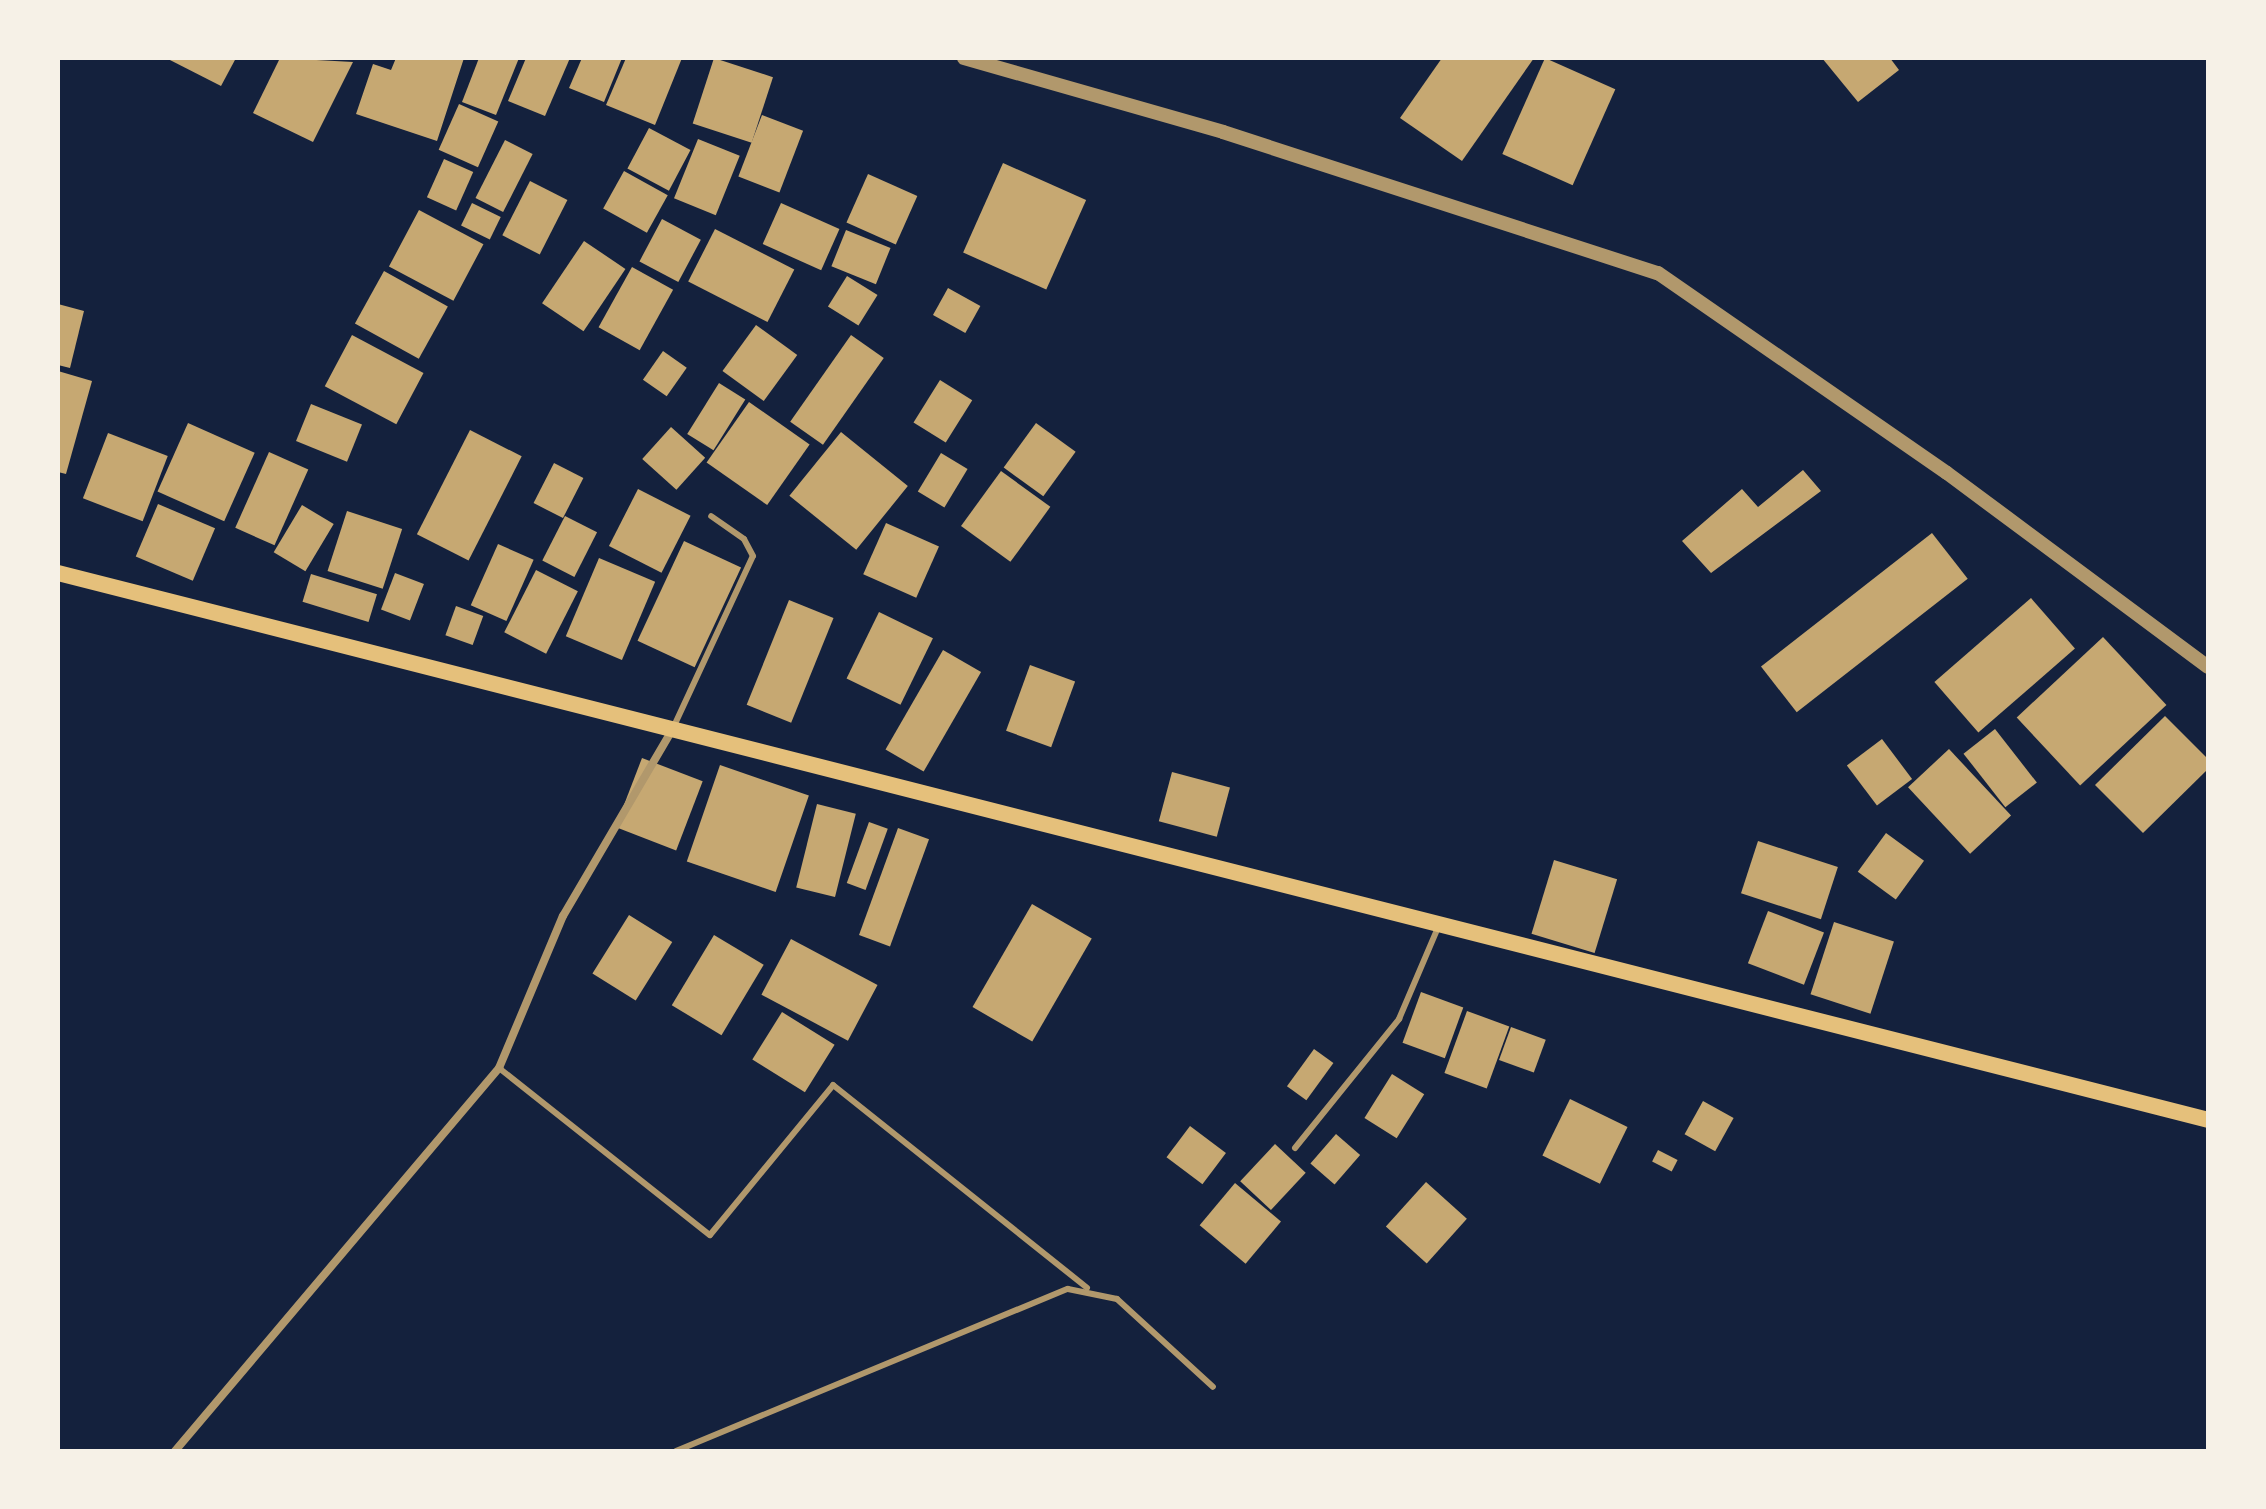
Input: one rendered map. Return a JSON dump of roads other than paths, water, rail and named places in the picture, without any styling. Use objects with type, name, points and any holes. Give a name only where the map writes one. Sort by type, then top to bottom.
[{"type":"main road","points":[[58,573],[674,726],[2208,1120]]},
{"type":"street","points":[[964,58],[1223,132],[1658,273],[1947,473],[2208,667]]},
{"type":"street","points":[[175,1451],[499,1068],[563,916],[674,726]]},
{"type":"lane","points":[[674,726],[753,556],[744,539],[711,516]]},
{"type":"lane","points":[[1295,1148],[1399,1019],[1440,923]]},
{"type":"lane","points":[[499,1068],[710,1235],[833,1085],[1087,1288],[1132,1310],[1213,1387]]},
{"type":"lane","points":[[676,1451],[1010,1308],[1087,1288]]}]
